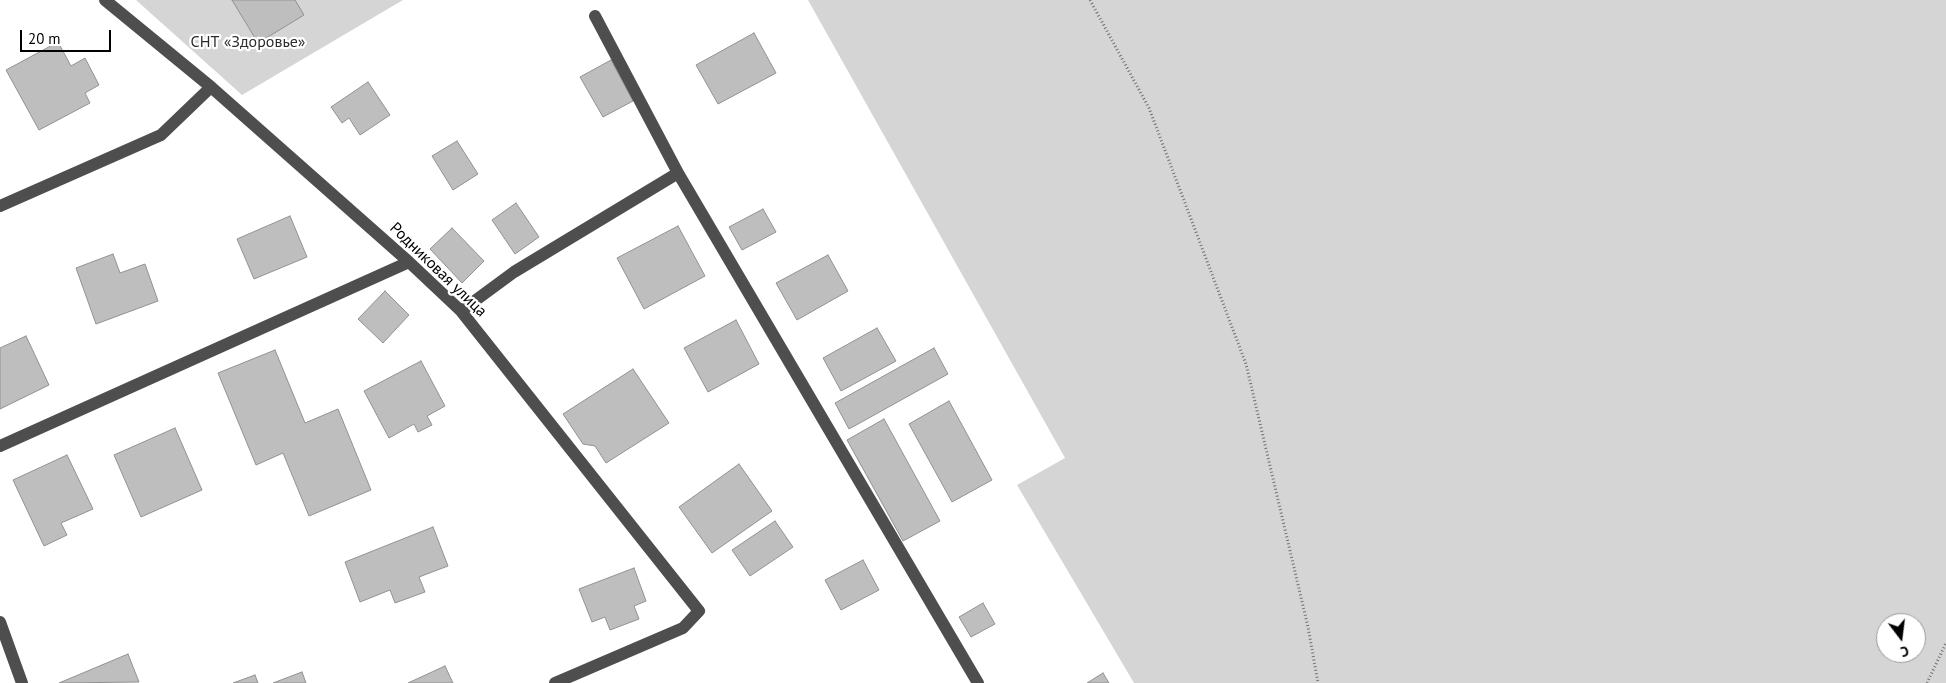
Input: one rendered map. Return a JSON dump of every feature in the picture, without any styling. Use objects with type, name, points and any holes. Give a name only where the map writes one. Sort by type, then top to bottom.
[{"type":"street","name":"Родниковая улица","points":[[104,0],[211,87],[409,262],[461,311],[699,611],[683,628],[555,683]]},
{"type":"street","points":[[595,16],[678,173],[978,683]]},
{"type":"street","points":[[0,206],[161,135],[211,87]]},
{"type":"street","points":[[461,311],[514,272],[678,173]]},
{"type":"street","points":[[0,446],[409,262]]},
{"type":"street","points":[[0,622],[22,683]]},
{"type":"path","points":[[1090,0],[1149,108],[1246,364],[1308,627],[1318,683]]},
{"type":"path","points":[[1927,683],[1946,643]]},
{"type":"green space","name":"СНТ «Здоровье»","points":[[136,0],[403,0],[242,95]]},
{"type":"green space","points":[[808,0],[1946,0],[1946,683],[1134,683],[1017,485],[1065,458]]},
{"type":"building","points":[[232,0],[295,0],[304,15],[258,43]]},
{"type":"building","points":[[754,33],[776,73],[718,104],[696,65]]},
{"type":"building","points":[[58,42],[71,66],[85,58],[99,85],[85,93],[90,103],[39,130],[6,70]]},
{"type":"building","points":[[611,60],[633,101],[603,117],[580,77]]},
{"type":"building","points":[[368,82],[390,115],[360,135],[349,118],[342,123],[331,107]]},
{"type":"building","points":[[457,141],[478,174],[453,190],[432,156]]},
{"type":"building","points":[[516,203],[539,237],[515,254],[492,220]]},
{"type":"building","points":[[763,209],[776,232],[742,250],[729,227]]},
{"type":"building","points":[[290,216],[307,257],[254,279],[237,239]]},
{"type":"building","points":[[678,226],[705,276],[644,309],[617,258]]},
{"type":"building","points":[[452,228],[484,261],[462,283],[430,249]]},
{"type":"building","points":[[113,254],[120,273],[145,264],[158,301],[96,324],[76,268]]},
{"type":"building","points":[[828,255],[848,291],[797,320],[776,283]]},
{"type":"building","points":[[385,291],[409,315],[383,343],[358,319]]},
{"type":"building","points":[[736,320],[759,364],[708,392],[684,348]]},
{"type":"building","points":[[877,328],[896,361],[841,391],[823,358]]},
{"type":"building","points":[[26,336],[49,385],[0,409],[0,348]]},
{"type":"building","points":[[934,348],[948,374],[849,429],[835,403]]},
{"type":"building","points":[[275,350],[305,423],[338,409],[371,490],[309,516],[283,453],[256,465],[218,373]]},
{"type":"building","points":[[421,361],[445,406],[427,416],[432,425],[418,432],[414,424],[389,438],[364,391]]},
{"type":"building","points":[[633,369],[669,423],[606,463],[595,446],[583,444],[563,414]]},
{"type":"building","points":[[949,401],[992,480],[952,502],[909,424]]},
{"type":"building","points":[[884,419],[940,521],[903,541],[847,440]]},
{"type":"building","points":[[175,428],[202,490],[141,517],[114,455]]},
{"type":"building","points":[[67,455],[93,509],[61,523],[67,535],[44,546],[13,480]]},
{"type":"building","points":[[739,464],[772,511],[712,553],[679,507]]},
{"type":"building","points":[[775,521],[793,547],[750,576],[732,550]]},
{"type":"building","points":[[433,527],[448,566],[419,577],[425,592],[395,603],[390,590],[360,602],[345,562]]},
{"type":"building","points":[[863,560],[879,590],[841,610],[825,580]]},
{"type":"building","points":[[634,568],[646,601],[634,606],[639,619],[610,630],[605,617],[592,622],[579,589]]},
{"type":"building","points":[[983,603],[995,624],[971,637],[959,617]]},
{"type":"building","points":[[128,654],[139,682],[59,683]]},
{"type":"building","points":[[445,666],[453,683],[408,683]]},
{"type":"building","points":[[302,672],[306,683],[273,683]]},
{"type":"building","points":[[1103,673],[1109,683],[1087,683]]},
{"type":"building","points":[[255,675],[258,683],[233,683]]}]
